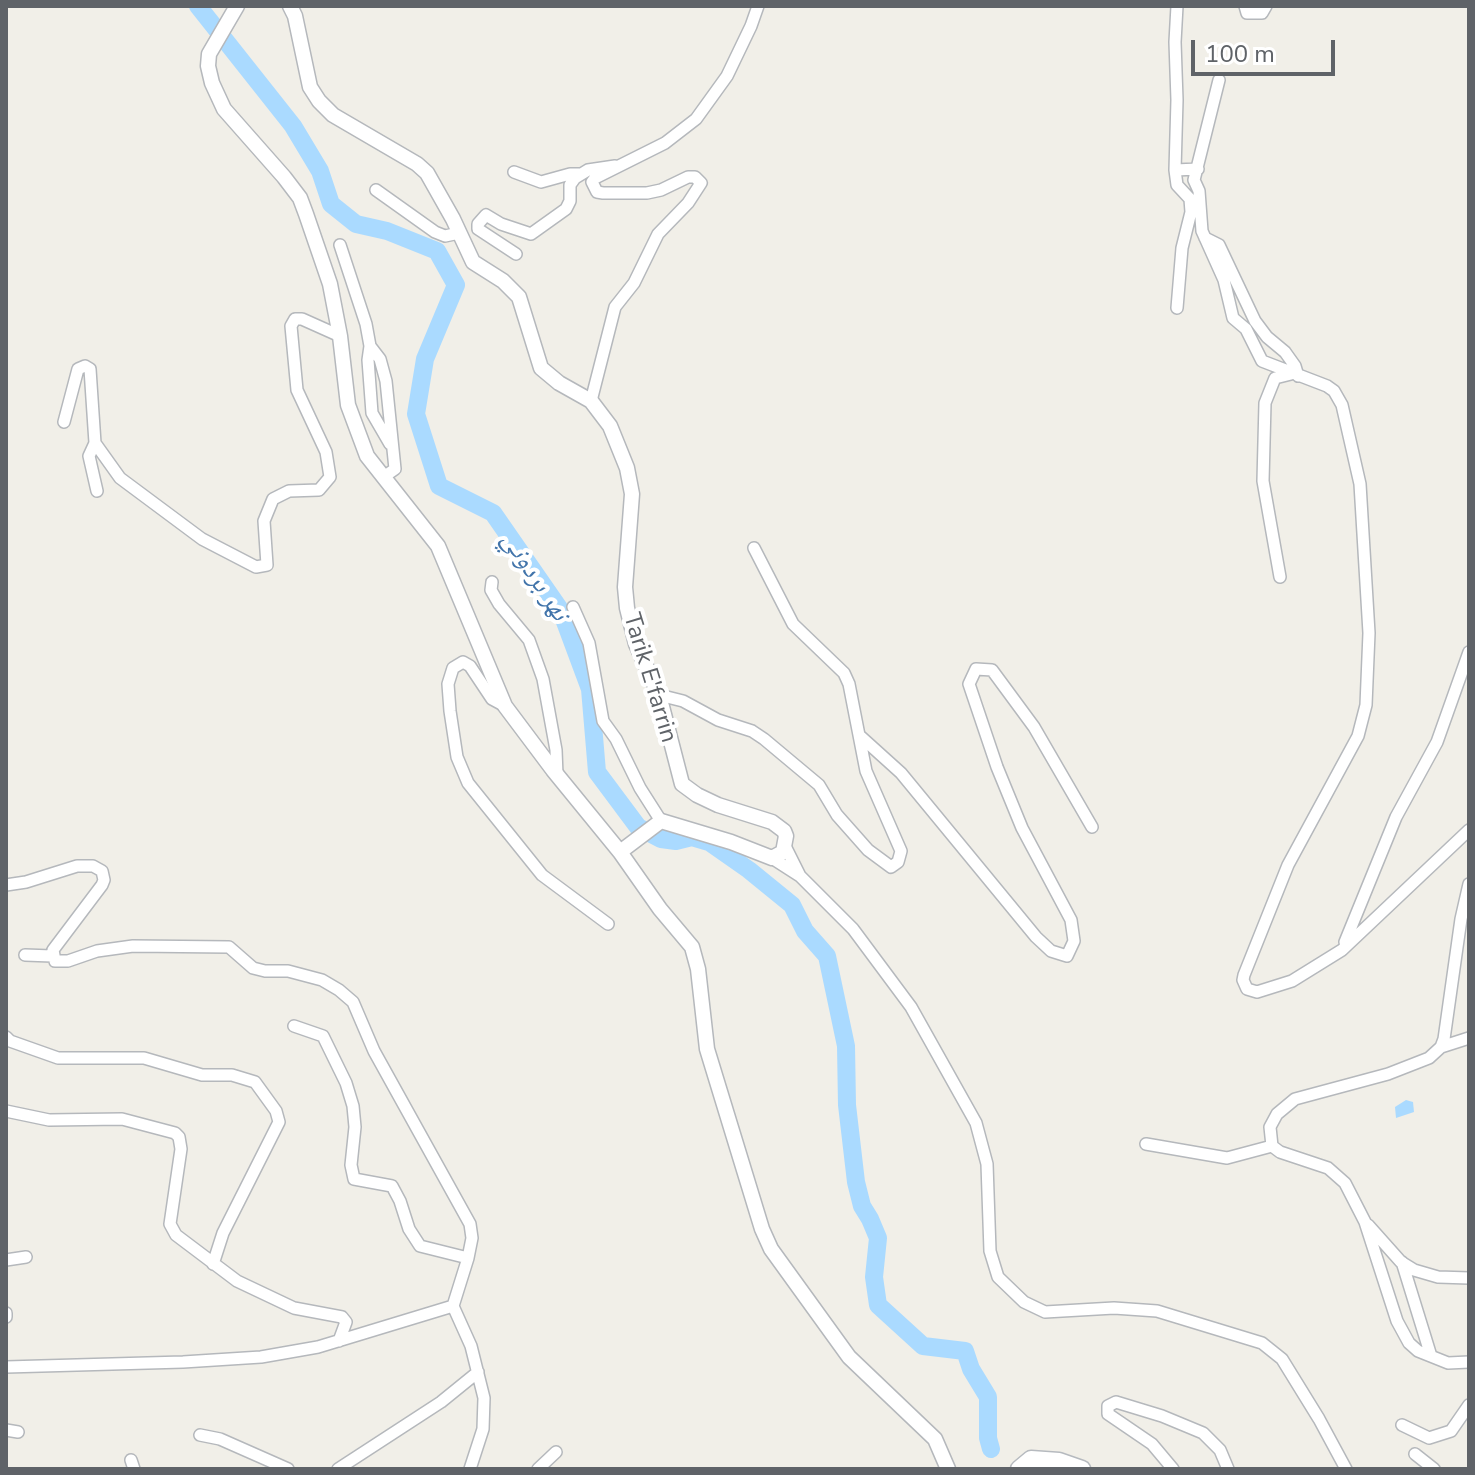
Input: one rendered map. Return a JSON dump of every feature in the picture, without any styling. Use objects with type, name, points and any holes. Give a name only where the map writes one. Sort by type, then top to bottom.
[{"type":"main road","points":[[1019,1469],[1031,1459],[1059,1461],[1082,1469]]},
{"type":"street","points":[[237,6],[212,45],[208,66],[224,109],[300,198],[326,272],[340,336],[348,405],[367,456],[438,546],[505,706],[692,947],[698,969],[707,1049],[762,1229],[771,1249],[849,1357],[935,1439],[948,1469]]},
{"type":"street","name":"Tarik E'farrin","points":[[290,6],[295,16],[310,87],[319,101],[333,115],[417,164],[427,173],[473,262],[503,281],[519,297],[541,368],[559,383],[591,401],[610,426],[630,480],[632,522],[625,587],[627,608],[636,644],[659,695],[682,784],[718,805],[772,822],[784,831],[785,846]]},
{"type":"street","points":[[591,401],[615,307],[634,283],[658,234],[701,187],[699,180],[688,177],[647,193],[603,193],[593,187],[592,182],[665,143],[696,119],[727,76],[758,6]]},
{"type":"street","points":[[1177,6],[1175,170],[1177,185],[1190,199],[1191,212],[1182,248],[1177,308]]},
{"type":"street","points":[[1245,6],[1247,13],[1262,13],[1266,6]]},
{"type":"street","points":[[1219,80],[1194,180],[1199,191],[1205,238],[1224,280],[1233,318],[1246,329],[1262,361],[1327,386],[1342,405],[1360,484],[1369,633],[1366,705],[1352,751],[1288,865],[1243,980],[1247,989],[1257,992],[1292,981],[1342,950],[1469,830]]},
{"type":"street","points":[[514,172],[541,182],[600,167],[625,165]]},
{"type":"street","points":[[1175,170],[1198,169]]},
{"type":"street","points":[[516,254],[478,229],[478,224],[486,215],[501,224],[531,234],[566,209],[570,201],[570,185],[581,174]]},
{"type":"street","points":[[376,190],[435,232],[445,236],[459,233]]},
{"type":"street","points":[[1205,238],[1219,245],[1255,321],[1285,352],[1295,366],[1295,375]]},
{"type":"street","points":[[340,245],[366,324],[370,346],[368,360],[372,413],[392,448]]},
{"type":"street","points":[[95,443],[120,478],[202,539],[256,567],[267,565],[264,521],[273,499],[289,491],[319,490],[330,477],[326,452],[297,390],[291,326],[295,319],[302,319],[340,336]]},
{"type":"street","points":[[370,346],[380,359],[386,381],[395,469],[385,476]]},
{"type":"street","points":[[64,422],[78,369],[85,366],[90,369],[95,443],[89,456],[97,491]]},
{"type":"street","points":[[1280,577],[1263,481],[1265,403],[1275,378],[1295,375]]},
{"type":"street","points":[[659,695],[683,701],[764,739],[819,785],[837,815],[868,850],[891,867],[898,862],[901,851],[866,771],[844,673],[793,624],[754,548]]},
{"type":"street","points":[[492,582],[491,590],[499,604],[529,640],[543,679],[556,750],[557,775]]},
{"type":"street","points":[[573,607],[589,643],[603,721],[616,739],[655,824]]},
{"type":"street","points":[[1342,950],[1396,817],[1437,742],[1469,652]]},
{"type":"street","points":[[505,706],[492,699],[470,666],[463,662],[453,668],[448,684],[450,711],[457,757],[468,783],[542,875],[608,924]]},
{"type":"street","points":[[860,736],[901,773],[1036,937],[1051,951],[1067,956],[1074,941],[1071,920],[1022,828],[997,767],[969,684],[976,669],[992,670],[1034,727],[1092,827]]},
{"type":"street","points":[[620,852],[655,824]]},
{"type":"street","points":[[655,824],[731,842],[772,858],[800,876],[853,929],[911,1007],[976,1123],[987,1164],[990,1251],[998,1277],[1024,1302],[1045,1312],[1114,1308],[1157,1311],[1262,1343],[1282,1359],[1346,1469]]},
{"type":"street","points":[[772,858],[781,854],[785,846]]},
{"type":"street","points":[[785,846],[800,876]]},
{"type":"street","points":[[6,885],[77,866],[93,866],[102,871],[102,885],[57,944],[52,956]]},
{"type":"street","points":[[1441,1047],[1469,884]]},
{"type":"street","points":[[52,956],[60,962],[97,951],[133,946],[229,947],[258,970],[301,973],[330,983],[347,996],[358,1011],[374,1051],[470,1224],[472,1238],[468,1258],[453,1306],[471,1346],[484,1398],[485,1418],[470,1469]]},
{"type":"street","points":[[25,955],[52,956]]},
{"type":"street","points":[[294,1026],[323,1036],[346,1083],[355,1127],[351,1165],[354,1179],[392,1186],[409,1229],[420,1246],[468,1258]]},
{"type":"street","points":[[6,1037],[58,1058],[144,1058],[202,1075],[232,1075],[255,1082],[276,1111],[279,1122],[223,1233],[213,1264]]},
{"type":"street","points":[[1469,1038],[1441,1047],[1429,1058],[1399,1070],[1295,1099],[1277,1114],[1270,1127],[1272,1146],[1280,1152],[1316,1163],[1338,1174],[1365,1222],[1397,1321],[1409,1343],[1418,1351],[1448,1363],[1469,1362]]},
{"type":"street","points":[[6,1111],[49,1120],[122,1119],[175,1133],[181,1149],[171,1216],[172,1230],[237,1281],[294,1308],[342,1317],[346,1322],[339,1341]]},
{"type":"street","points":[[1146,1144],[1227,1158],[1272,1146]]},
{"type":"street","points":[[1365,1222],[1401,1262],[1414,1270],[1438,1277],[1469,1278]]},
{"type":"street","points":[[6,1260],[26,1257]]},
{"type":"street","points":[[1401,1262],[1431,1356]]},
{"type":"street","points":[[6,1367],[261,1357],[339,1341],[453,1306]]},
{"type":"street","points":[[338,1469],[430,1409],[478,1372]]},
{"type":"street","points":[[1173,1469],[1152,1444],[1108,1414],[1108,1406],[1116,1402],[1203,1433],[1220,1450],[1228,1469]]},
{"type":"street","points":[[1402,1425],[1429,1438],[1451,1431],[1469,1405]]},
{"type":"street","points":[[200,1435],[220,1439],[288,1469]]},
{"type":"street","points":[[538,1469],[556,1452]]},
{"type":"street","points":[[1415,1454],[1434,1469]]},
{"type":"water","points":[[1406,1100],[1413,1102],[1414,1112],[1396,1118],[1395,1107]]},
{"type":"waterway","name":"نهر بردوني","points":[[198,6],[293,126],[320,171],[331,204],[356,224],[387,231],[437,251],[456,285],[425,359],[416,414],[439,486],[493,513],[561,611],[590,689],[597,772],[638,827],[661,839],[676,841],[692,837],[709,842],[749,870],[792,905],[805,931],[827,956],[846,1046],[847,1105],[856,1182],[862,1206],[878,1238],[874,1277],[878,1305],[923,1346],[965,1351],[971,1369],[988,1397],[991,1449]]}]
